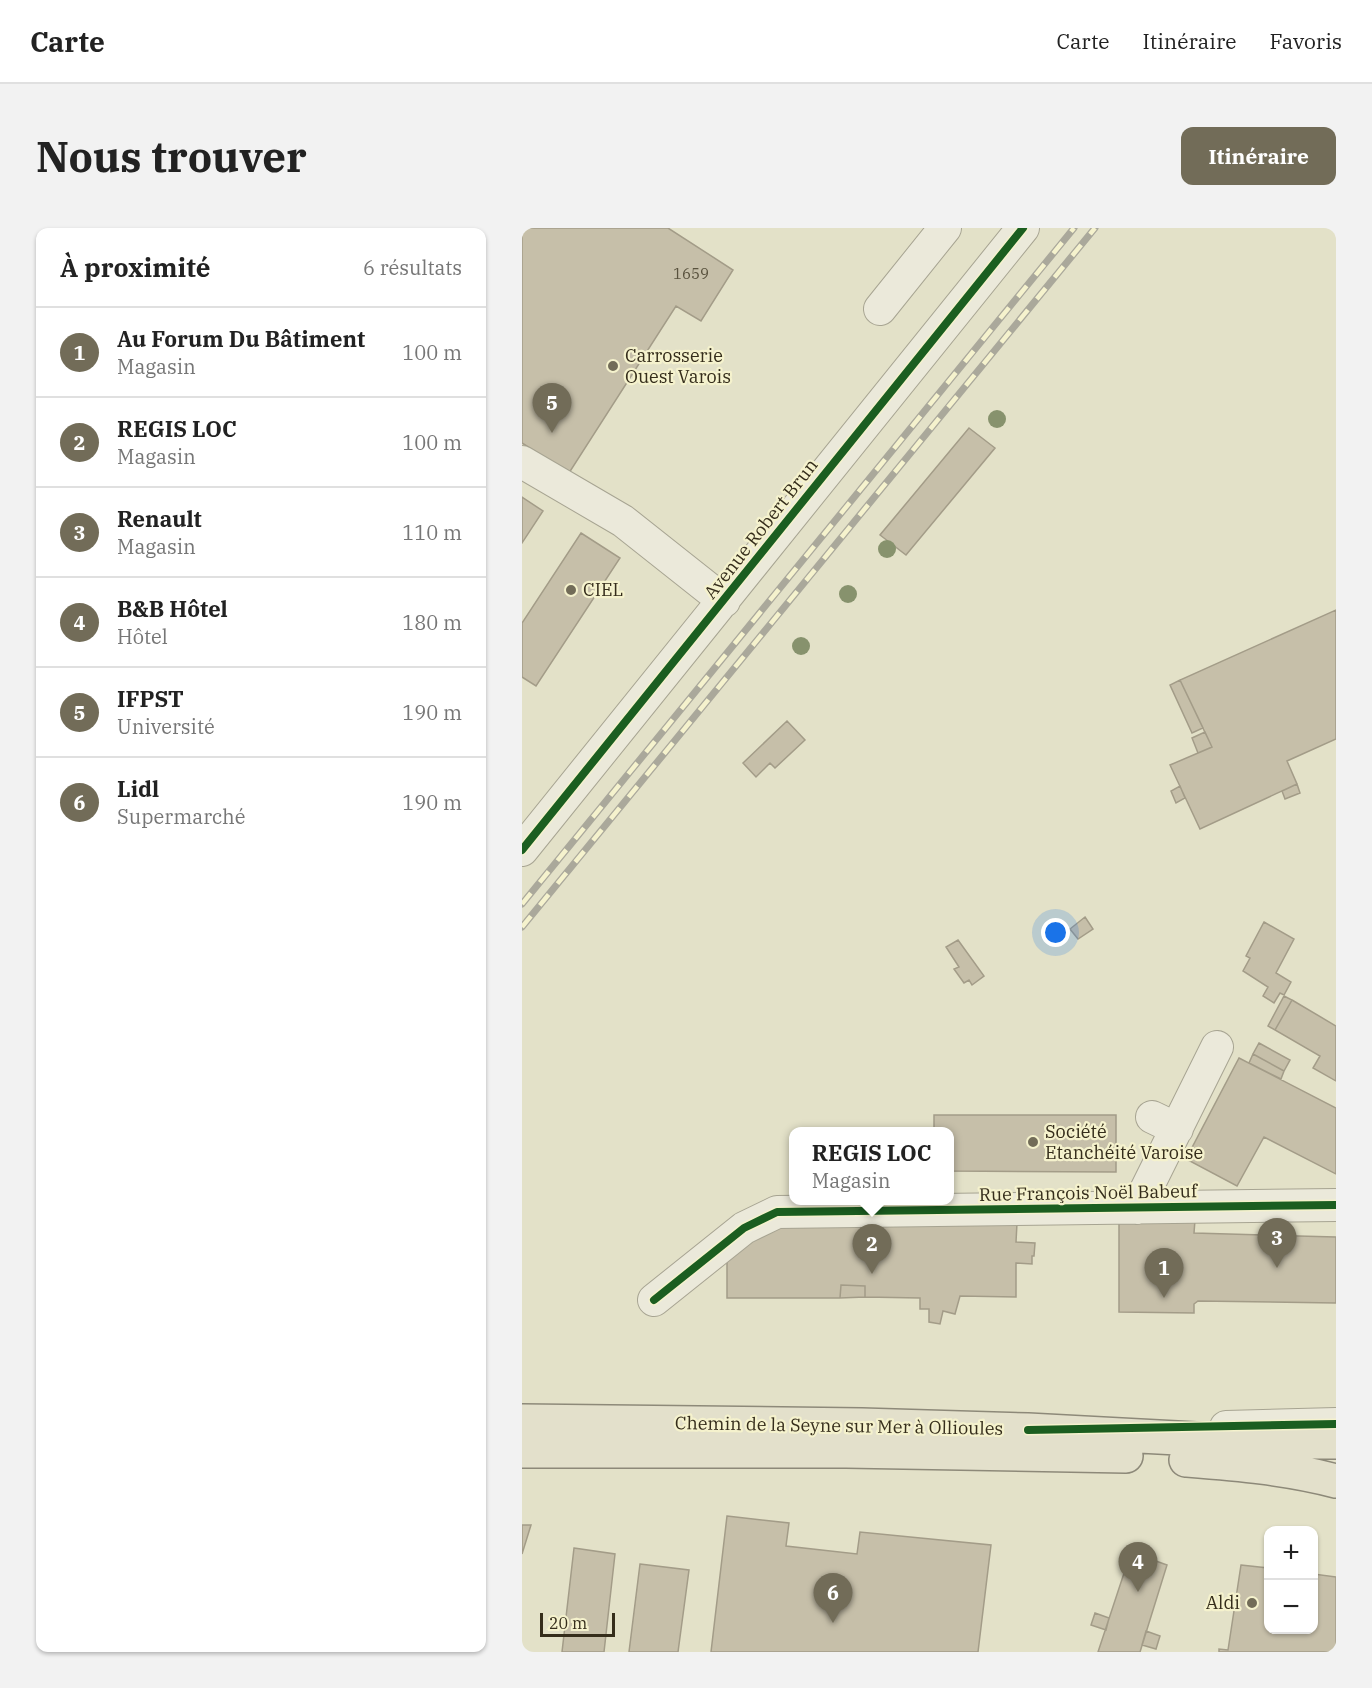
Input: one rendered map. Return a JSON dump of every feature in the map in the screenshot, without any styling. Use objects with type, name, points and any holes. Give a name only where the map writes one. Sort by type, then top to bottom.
[{"type":"main road","name":"Chemin de la Seyne sur Mer à Ollioules","points":[[522,1421],[862,1425],[1029,1430],[1252,1442],[1336,1442]]},
{"type":"main road","name":"Chemin de la Seyne sur Mer à Ollioules","points":[[522,1451],[846,1451],[1148,1457],[1260,1454],[1336,1455]]},
{"type":"main road","points":[[1148,1457],[1243,1465],[1336,1481]]},
{"type":"street","points":[[880,309],[945,228]]},
{"type":"street","name":"Avenue Robert Brun","points":[[522,850],[1023,228]]},
{"type":"street","points":[[522,462],[623,521],[724,601]]},
{"type":"street","points":[[1137,1208],[1164,1123],[1217,1047]]},
{"type":"street","name":"Rue François Noël Babeuf","points":[[654,1300],[744,1228],[777,1212],[1336,1205]]},
{"type":"street","points":[[1029,1430],[1336,1424]]},
{"type":"building","points":[[522,228],[668,228],[733,270],[701,321],[676,306],[569,473],[522,443]]},
{"type":"building","points":[[969,428],[995,448],[906,555],[880,535]]},
{"type":"building","points":[[522,497],[543,511],[522,543]]},
{"type":"building","name":"CIEL","points":[[581,533],[620,558],[536,686],[522,677],[522,623]]},
{"type":"building","points":[[1336,610],[1336,739],[1287,761],[1297,784],[1200,829],[1170,765],[1212,747],[1180,680]]},
{"type":"building","points":[[1180,680],[1203,728],[1192,733],[1170,685]]},
{"type":"building","points":[[787,721],[805,740],[775,768],[770,763],[756,777],[743,763]]},
{"type":"building","points":[[1205,732],[1212,747],[1198,753],[1192,738]]},
{"type":"building","points":[[1297,784],[1300,793],[1285,799],[1282,791]]},
{"type":"building","points":[[1180,786],[1185,798],[1176,803],[1171,791]]},
{"type":"building","points":[[1085,917],[1093,929],[1078,939],[1070,929]]},
{"type":"building","points":[[1264,922],[1294,939],[1276,973],[1291,982],[1284,995],[1280,993],[1274,1003],[1263,996],[1268,987],[1243,971],[1250,958],[1246,956]]},
{"type":"building","points":[[958,940],[984,976],[972,985],[969,980],[964,983],[954,969],[959,967],[946,947]]},
{"type":"building","points":[[1284,996],[1292,1000],[1275,1030],[1268,1026]]},
{"type":"building","points":[[1292,1000],[1336,1026],[1336,1081],[1313,1068],[1320,1056],[1275,1030]]},
{"type":"building","points":[[1259,1043],[1290,1060],[1284,1071],[1253,1054]]},
{"type":"building","points":[[1253,1054],[1284,1071],[1281,1079],[1249,1063]]},
{"type":"building","points":[[1239,1058],[1336,1108],[1336,1174],[1264,1137],[1237,1186],[1186,1159]]},
{"type":"building","name":"Société Etanchéité Varoise","points":[[934,1115],[1116,1115],[1116,1172],[954,1171],[954,1127],[934,1127]]},
{"type":"building","points":[[1195,1220],[1194,1233],[1336,1237],[1336,1303],[1198,1301],[1194,1304],[1194,1313],[1119,1312],[1119,1221]]},
{"type":"building","points":[[777,1222],[1017,1223],[1016,1242],[1035,1243],[1034,1256],[1032,1256],[1032,1264],[1016,1263],[1016,1297],[960,1296],[955,1314],[943,1311],[940,1324],[929,1322],[929,1309],[920,1309],[920,1298],[865,1297],[865,1286],[841,1285],[840,1298],[727,1298],[727,1250]]},
{"type":"building","points":[[841,1285],[865,1286],[865,1297],[840,1298]]},
{"type":"building","points":[[727,1516],[789,1523],[786,1546],[857,1554],[860,1532],[991,1545],[978,1652],[711,1652]]},
{"type":"building","points":[[522,1525],[531,1525],[522,1554]]},
{"type":"building","points":[[574,1548],[615,1554],[604,1652],[562,1652]]},
{"type":"building","points":[[1131,1552],[1167,1565],[1140,1652],[1098,1652]]},
{"type":"building","points":[[640,1564],[689,1570],[678,1652],[629,1652]]},
{"type":"building","name":"Aldi","points":[[1241,1565],[1264,1568],[1264,1634],[1318,1634],[1318,1575],[1336,1577],[1336,1652],[1219,1652],[1219,1649],[1228,1650]]},
{"type":"building","points":[[1095,1613],[1109,1618],[1106,1630],[1091,1625]]},
{"type":"building","points":[[1146,1631],[1160,1636],[1156,1649],[1142,1645]]},
{"type":"railway","points":[[522,904],[1074,228]]},
{"type":"railway","points":[[522,927],[1095,228]]},
{"type":"cycle path","points":[[522,850],[1023,228]]},
{"type":"cycle path","points":[[654,1300],[744,1228],[777,1212],[1336,1205]]},
{"type":"cycle path","points":[[1028,1430],[1336,1424]]},
{"type":"place","name":"Carrosserie Ouest Varois","points":[[613,366]]},
{"type":"place","name":"IFPST","points":[[552,433]]},
{"type":"place","name":"CIEL","points":[[571,590]]},
{"type":"place","name":"Société Etanchéité Varoise","points":[[1033,1142]]},
{"type":"place","name":"Renault","points":[[1277,1268]]},
{"type":"place","name":"REGIS LOC","points":[[872,1274]]},
{"type":"place","name":"Au Forum Du Bâtiment","points":[[1164,1298]]},
{"type":"place","name":"B&B Hôtel","points":[[1138,1592]]},
{"type":"place","name":"Aldi","points":[[1252,1603]]},
{"type":"place","name":"Lidl","points":[[833,1623]]}]
